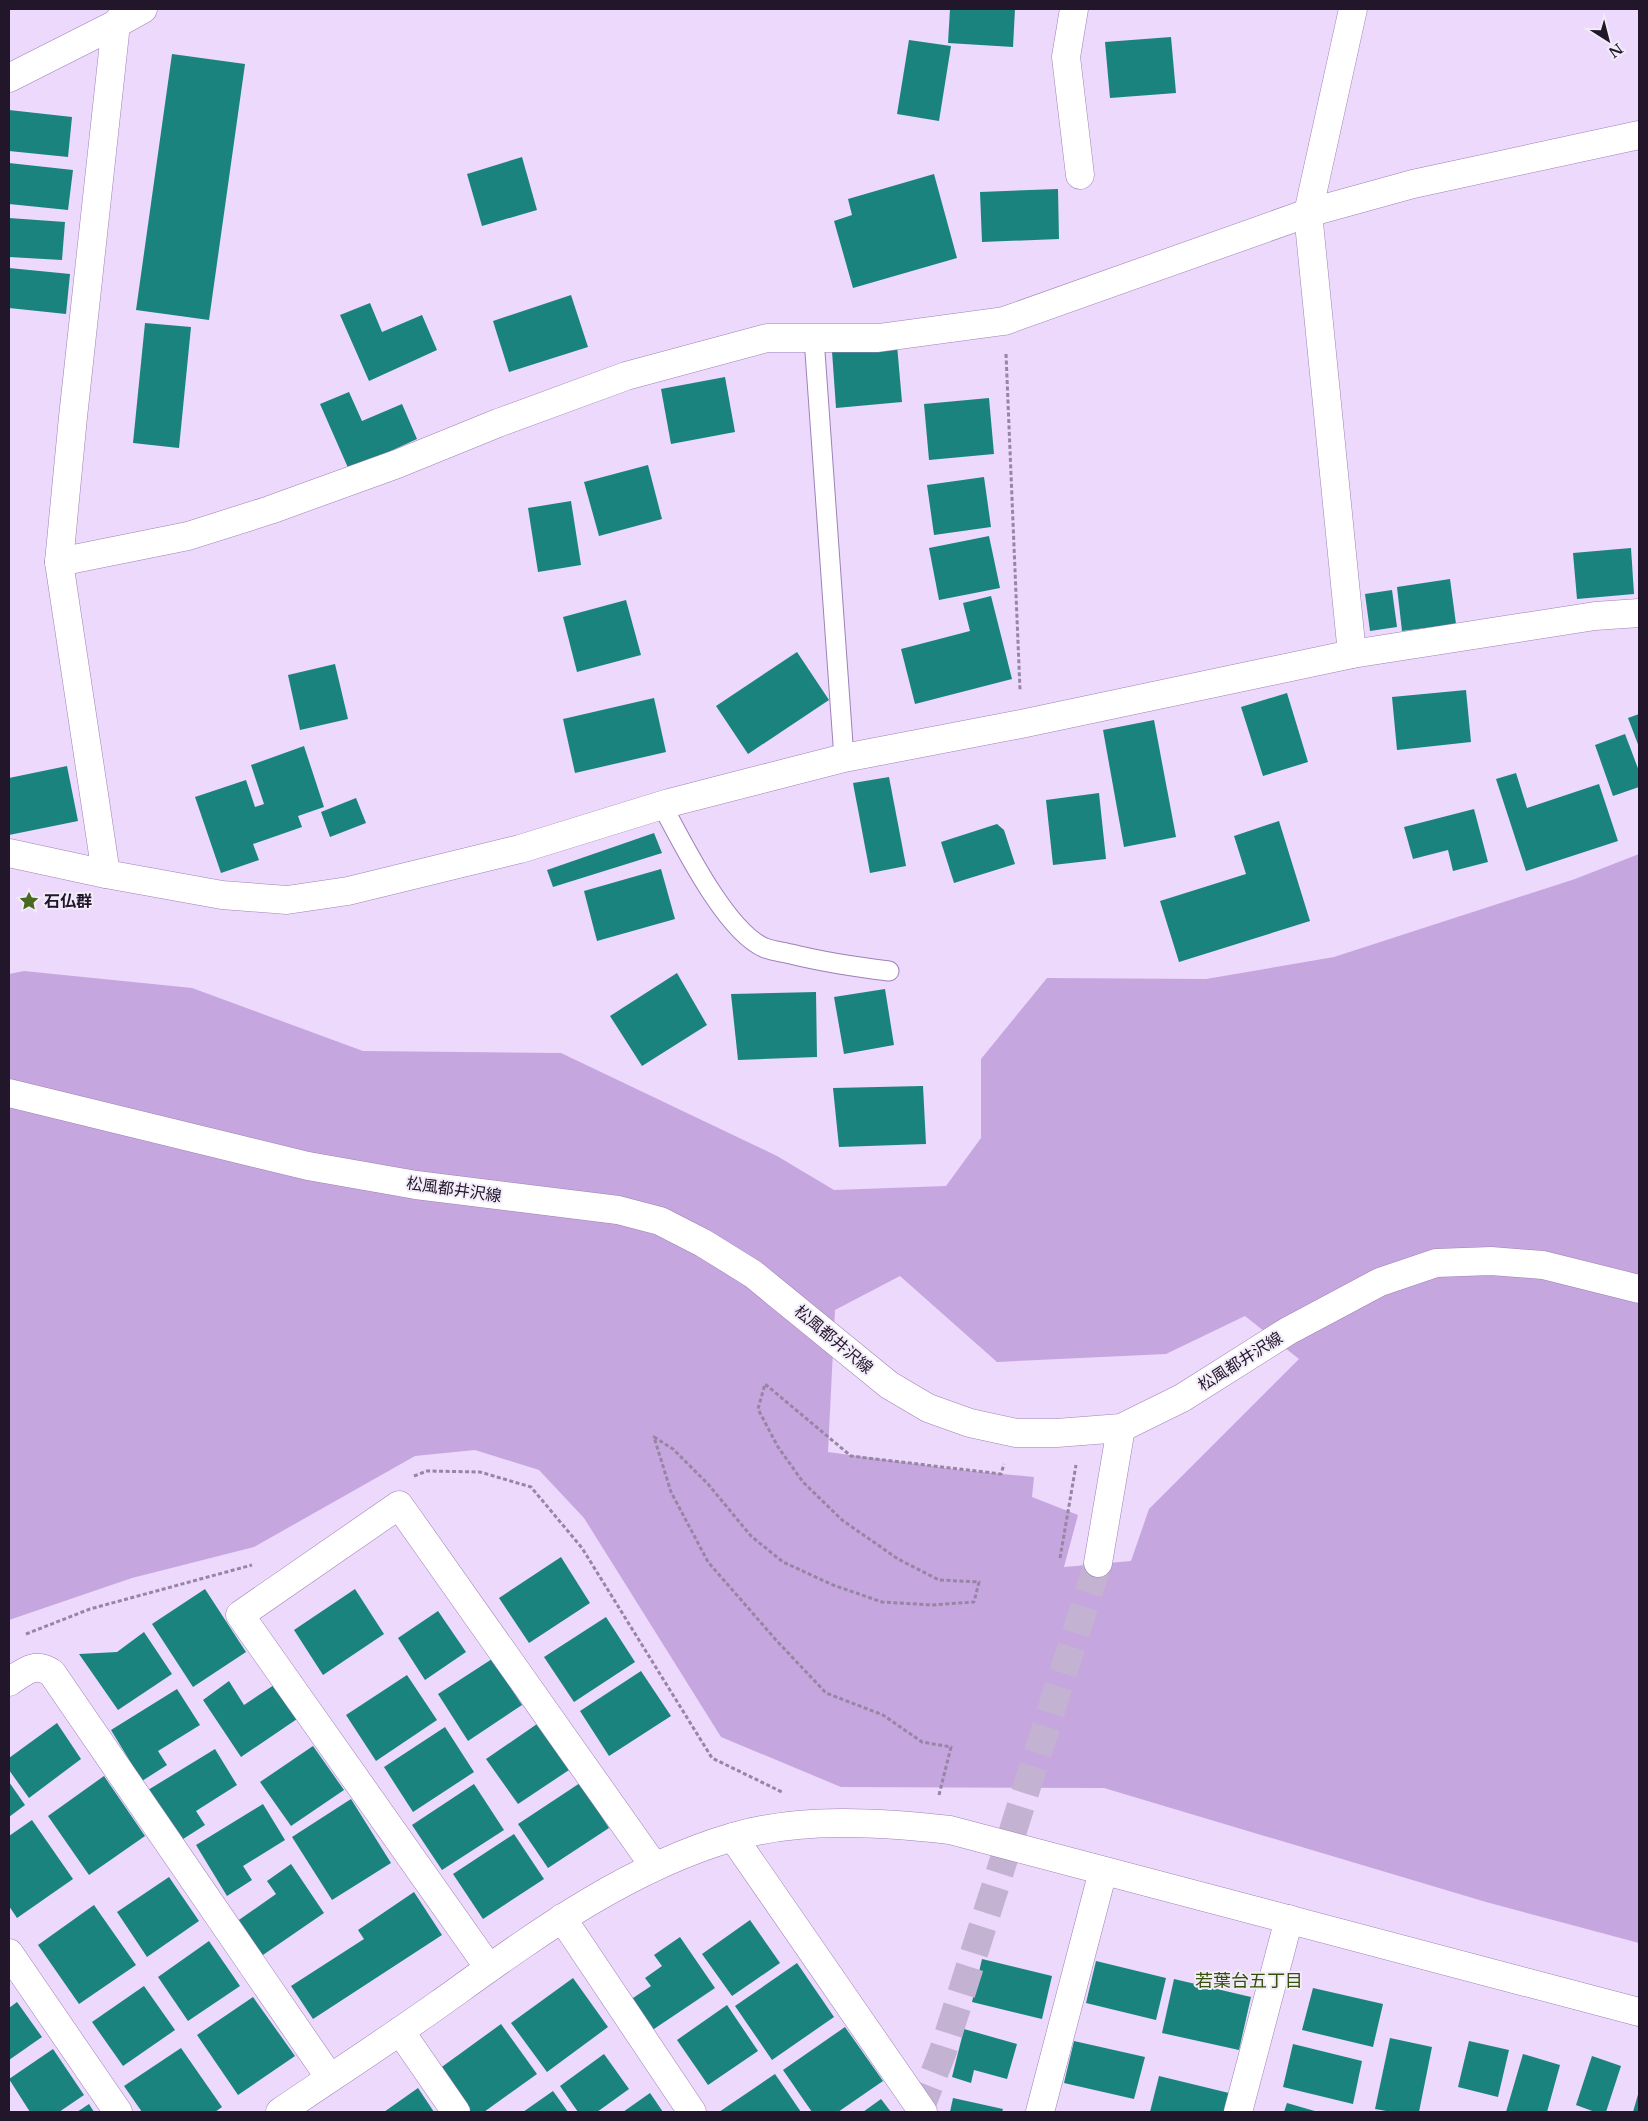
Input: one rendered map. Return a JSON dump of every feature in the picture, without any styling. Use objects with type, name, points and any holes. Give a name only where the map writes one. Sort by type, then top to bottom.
[{"type":"street","points":[[9,78],[122,16],[143,9]]},
{"type":"street","points":[[1074,9],[1066,57],[1080,175]]},
{"type":"street","points":[[1352,654],[1308,213],[1353,9]]},
{"type":"street","points":[[106,874],[59,562],[73,417],[122,16]]},
{"type":"street","points":[[59,562],[188,536],[270,510],[397,464],[498,423],[626,376],[767,338],[878,338],[1004,321],[1308,213],[1413,184],[1639,135]]},
{"type":"street","points":[[9,852],[106,874],[222,895],[287,900],[348,891],[520,849],[662,805],[844,758],[1021,724],[1352,654],[1595,616],[1639,613]]},
{"type":"street","name":"松風都井沢線","points":[[9,1093],[308,1166],[416,1185],[618,1210],[660,1221],[703,1243],[754,1274],[889,1384],[928,1408],[970,1423],[1016,1433],[1121,1428],[1182,1398],[1288,1331],[1372,1286],[1436,1263],[1491,1261],[1543,1264],[1639,1289]]},
{"type":"street","points":[[1098,1563],[1121,1428]]},
{"type":"street","points":[[489,1968],[240,1615],[399,1506],[654,1866]]},
{"type":"street","points":[[9,1682],[26,1670],[34,1667],[45,1668],[52,1674],[330,2078]]},
{"type":"street","points":[[280,2112],[562,1918],[607,1891],[654,1866],[733,1836],[783,1827],[891,1824],[950,1830],[1103,1872],[1289,1919],[1639,2012]]},
{"type":"street","points":[[733,1836],[923,2112]]},
{"type":"street","points":[[1040,2112],[1103,1872]]},
{"type":"street","points":[[562,1918],[692,2112]]},
{"type":"street","points":[[1238,2112],[1289,1919]]},
{"type":"street","points":[[9,1953],[118,2112]]},
{"type":"street","points":[[400,2031],[456,2112]]},
{"type":"lane","points":[[814,338],[844,758]]},
{"type":"lane","points":[[662,805],[691,860],[728,915],[746,935],[765,948],[825,962],[888,971]]},
{"type":"path","points":[[1004,321],[1021,724]]},
{"type":"path","points":[[930,1828],[951,1747],[922,1742],[883,1715],[826,1693],[776,1640],[708,1562],[671,1492],[654,1437],[673,1449],[708,1484],[751,1536],[783,1562],[833,1585],[882,1602],[932,1605],[974,1602],[979,1582],[939,1580],[898,1559],[842,1520],[803,1482],[778,1447],[758,1409],[765,1384],[851,1456],[1001,1474],[1016,1433]]},
{"type":"path","points":[[1060,1558],[1082,1430]]},
{"type":"shaded area","points":[[1639,854],[1639,1943],[1486,1902],[1104,1788],[841,1787],[721,1737],[584,1518],[539,1470],[475,1450],[415,1456],[254,1547],[132,1578],[9,1620],[9,974],[24,971],[192,988],[363,1051],[561,1053],[777,1156],[834,1190],[946,1186],[981,1138],[981,1059],[1047,978],[1206,979],[1334,957],[1575,879]],"holes":[[[900,1276],[997,1362],[1166,1354],[1245,1316],[1299,1359],[1149,1509],[1131,1561],[1064,1567],[1078,1515],[1032,1497],[1034,1477],[961,1470],[828,1452],[835,1310]]]},
{"type":"building","points":[[950,9],[1015,9],[1013,47],[948,43]]},
{"type":"building","points":[[1171,37],[1176,93],[1110,98],[1105,42]]},
{"type":"building","points":[[909,40],[951,46],[939,121],[897,114]]},
{"type":"building","points":[[172,54],[245,64],[209,320],[136,310]]},
{"type":"building","points":[[9,110],[72,117],[68,157],[9,151]]},
{"type":"building","points":[[522,157],[537,210],[482,226],[467,174]]},
{"type":"building","points":[[9,163],[73,170],[68,210],[9,204]]},
{"type":"building","points":[[934,174],[957,258],[853,288],[834,221],[852,215],[848,199]]},
{"type":"building","points":[[1058,189],[1059,239],[982,242],[980,192]]},
{"type":"building","points":[[9,218],[65,222],[62,260],[9,257]]},
{"type":"building","points":[[9,268],[70,274],[66,314],[9,308]]},
{"type":"building","points":[[571,295],[588,347],[509,372],[493,321]]},
{"type":"building","points":[[370,303],[382,332],[422,315],[437,350],[369,381],[340,315]]},
{"type":"building","points":[[145,323],[191,327],[179,448],[133,443]]},
{"type":"building","points":[[897,345],[902,402],[836,408],[832,351]]},
{"type":"building","points":[[725,377],[735,432],[671,444],[661,389]]},
{"type":"building","points":[[349,392],[362,421],[402,404],[417,439],[349,470],[320,404]]},
{"type":"building","points":[[989,398],[994,454],[929,460],[924,404]]},
{"type":"building","points":[[648,465],[662,519],[599,536],[584,482]]},
{"type":"building","points":[[984,477],[991,527],[934,535],[927,485]]},
{"type":"building","points":[[571,501],[581,565],[538,572],[528,508]]},
{"type":"building","points":[[989,536],[1000,588],[939,600],[929,548]]},
{"type":"building","points":[[1631,548],[1634,594],[1577,599],[1573,553]]},
{"type":"building","points":[[1450,579],[1456,624],[1402,631],[1397,587]]},
{"type":"building","points":[[1392,590],[1397,627],[1370,631],[1365,594]]},
{"type":"building","points":[[991,596],[1012,679],[915,704],[901,649],[970,631],[963,603]]},
{"type":"building","points":[[626,600],[641,655],[577,672],[563,617]]},
{"type":"building","points":[[797,652],[829,700],[748,754],[716,706]]},
{"type":"building","points":[[335,664],[348,719],[300,730],[288,675]]},
{"type":"building","points":[[1466,690],[1471,742],[1397,750],[1392,697]]},
{"type":"building","points":[[1287,693],[1308,762],[1263,776],[1241,707]]},
{"type":"building","points":[[654,698],[666,752],[575,773],[563,719]]},
{"type":"building","points":[[1639,714],[1639,747],[1628,718]]},
{"type":"building","points":[[1154,720],[1176,837],[1124,847],[1103,730]]},
{"type":"building","points":[[1625,734],[1639,771],[1639,787],[1613,796],[1595,745]]},
{"type":"building","points":[[304,746],[324,807],[298,816],[302,827],[253,844],[259,860],[221,873],[195,797],[246,780],[255,807],[264,804],[251,765]]},
{"type":"building","points":[[67,766],[78,821],[9,835],[9,778]]},
{"type":"building","points":[[1516,773],[1527,808],[1599,784],[1618,841],[1526,871],[1496,779]]},
{"type":"building","points":[[889,777],[906,866],[870,873],[853,783]]},
{"type":"building","points":[[1099,793],[1106,859],[1053,865],[1046,800]]},
{"type":"building","points":[[356,798],[366,823],[330,837],[321,812]]},
{"type":"building","points":[[1474,809],[1488,862],[1453,871],[1448,850],[1413,859],[1404,827]]},
{"type":"building","points":[[1279,821],[1310,921],[1179,962],[1160,901],[1246,874],[1234,836]]},
{"type":"building","points":[[997,824],[1004,830],[1015,864],[954,883],[941,842]]},
{"type":"building","points":[[654,833],[662,853],[553,887],[547,870]]},
{"type":"building","points":[[661,869],[675,919],[597,941],[584,891]]},
{"type":"building","points":[[677,973],[707,1025],[642,1066],[610,1016]]},
{"type":"building","points":[[885,989],[894,1045],[844,1054],[834,997]]},
{"type":"building","points":[[816,992],[817,1057],[738,1060],[731,994]]},
{"type":"building","points":[[923,1086],[926,1144],[839,1147],[833,1088]]},
{"type":"building","points":[[561,1557],[590,1603],[529,1643],[499,1598]]},
{"type":"building","points":[[205,1589],[246,1652],[193,1687],[152,1624]]},
{"type":"building","points":[[355,1589],[384,1634],[323,1675],[294,1630]]},
{"type":"building","points":[[438,1611],[466,1652],[425,1680],[398,1638]]},
{"type":"building","points":[[606,1617],[635,1662],[574,1702],[544,1657]]},
{"type":"building","points":[[144,1632],[172,1674],[118,1710],[79,1654],[117,1652]]},
{"type":"building","points":[[492,1659],[522,1705],[468,1741],[438,1694]]},
{"type":"building","points":[[641,1671],[671,1716],[609,1756],[580,1711]]},
{"type":"building","points":[[407,1675],[437,1720],[376,1761],[346,1715]]},
{"type":"building","points":[[229,1681],[244,1705],[274,1685],[297,1719],[241,1757],[203,1700]]},
{"type":"building","points":[[177,1689],[200,1725],[158,1751],[167,1765],[142,1781],[111,1730]]},
{"type":"building","points":[[57,1723],[81,1759],[29,1798],[9,1770],[9,1758]]},
{"type":"building","points":[[537,1724],[569,1770],[518,1804],[486,1759]]},
{"type":"building","points":[[445,1727],[474,1772],[413,1812],[384,1767]]},
{"type":"building","points":[[313,1746],[344,1790],[291,1826],[260,1782]]},
{"type":"building","points":[[215,1749],[237,1785],[196,1811],[205,1825],[180,1841],[148,1790]]},
{"type":"building","points":[[104,1776],[145,1836],[89,1875],[48,1816]]},
{"type":"building","points":[[9,1782],[25,1805],[9,1817]]},
{"type":"building","points":[[580,1783],[609,1828],[548,1868],[518,1824]]},
{"type":"building","points":[[474,1784],[504,1830],[442,1870],[412,1825]]},
{"type":"building","points":[[351,1799],[391,1863],[332,1900],[292,1837]]},
{"type":"building","points":[[263,1804],[285,1840],[243,1866],[252,1880],[227,1896],[196,1845]]},
{"type":"building","points":[[32,1820],[73,1879],[17,1918],[9,1906],[9,1836]]},
{"type":"building","points":[[514,1834],[544,1879],[483,1919],[453,1874]]},
{"type":"building","points":[[291,1864],[324,1913],[260,1957],[236,1922],[276,1894],[267,1881]]},
{"type":"building","points":[[169,1877],[199,1921],[147,1957],[117,1912]]},
{"type":"building","points":[[414,1892],[442,1935],[313,2019],[291,1986],[364,1939],[358,1930]]},
{"type":"building","points":[[94,1905],[136,1965],[79,2004],[38,1945]]},
{"type":"building","points":[[750,1920],[780,1963],[732,1996],[702,1954]]},
{"type":"building","points":[[680,1937],[715,1988],[651,2031],[630,2000],[651,1986],[645,1978],[662,1966],[654,1955]]},
{"type":"building","points":[[209,1941],[240,1986],[188,2021],[158,1977]]},
{"type":"building","points":[[982,1959],[1052,1976],[1042,2019],[972,2002]]},
{"type":"building","points":[[1096,1961],[1166,1978],[1156,2020],[1086,2003]]},
{"type":"building","points":[[797,1963],[834,2017],[772,2060],[735,2006]]},
{"type":"building","points":[[573,1978],[608,2027],[547,2072],[511,2023]]},
{"type":"building","points":[[1174,1979],[1251,1997],[1239,2050],[1162,2033]]},
{"type":"building","points":[[144,1986],[175,2030],[123,2066],[92,2022]]},
{"type":"building","points":[[1313,1988],[1383,2004],[1373,2047],[1302,2030]]},
{"type":"building","points":[[253,1997],[295,2056],[238,2095],[197,2035]]},
{"type":"building","points":[[17,2002],[42,2037],[9,2060],[9,2008]]},
{"type":"building","points":[[727,2005],[758,2051],[708,2085],[677,2040]]},
{"type":"building","points":[[501,2024],[537,2074],[484,2112],[470,2112],[439,2069]]},
{"type":"building","points":[[845,2027],[883,2081],[838,2112],[812,2112],[783,2070]]},
{"type":"building","points":[[964,2029],[1017,2044],[1007,2079],[974,2070],[971,2083],[952,2077]]},
{"type":"building","points":[[1390,2038],[1432,2047],[1419,2112],[1392,2112],[1375,2109]]},
{"type":"building","points":[[1074,2041],[1145,2057],[1134,2099],[1064,2083]]},
{"type":"building","points":[[1469,2041],[1509,2050],[1498,2097],[1458,2087]]},
{"type":"building","points":[[1293,2044],[1362,2061],[1353,2104],[1283,2087]]},
{"type":"building","points":[[181,2048],[222,2107],[215,2112],[142,2112],[124,2086]]},
{"type":"building","points":[[53,2049],[84,2095],[59,2112],[30,2112],[9,2079]]},
{"type":"building","points":[[604,2054],[629,2089],[597,2112],[578,2112],[560,2086]]},
{"type":"building","points":[[1523,2054],[1560,2065],[1547,2112],[1506,2112]]},
{"type":"building","points":[[1592,2056],[1621,2066],[1606,2112],[1595,2112],[1576,2105]]},
{"type":"building","points":[[775,2074],[801,2112],[719,2112]]},
{"type":"building","points":[[1159,2076],[1229,2093],[1225,2112],[1150,2112]]},
{"type":"building","points":[[418,2088],[434,2112],[384,2112]]},
{"type":"building","points":[[553,2091],[568,2112],[523,2112]]},
{"type":"building","points":[[1639,2091],[1639,2112],[1633,2112]]},
{"type":"building","points":[[650,2093],[663,2112],[623,2112]]},
{"type":"building","points":[[953,2098],[1003,2109],[1002,2112],[950,2112]]},
{"type":"building","points":[[881,2099],[891,2112],[863,2112]]},
{"type":"building","points":[[1287,2103],[1318,2112],[1284,2112]]},
{"type":"building","points":[[89,2104],[94,2112],[77,2112]]},
{"type":"tunnel","points":[[919,2112],[943,2051],[1098,1563]]},
{"type":"place","name":"石仏群","points":[[29,901]]},
{"type":"district","name":"若葉台五丁目","points":[[1249,1981]]}]
